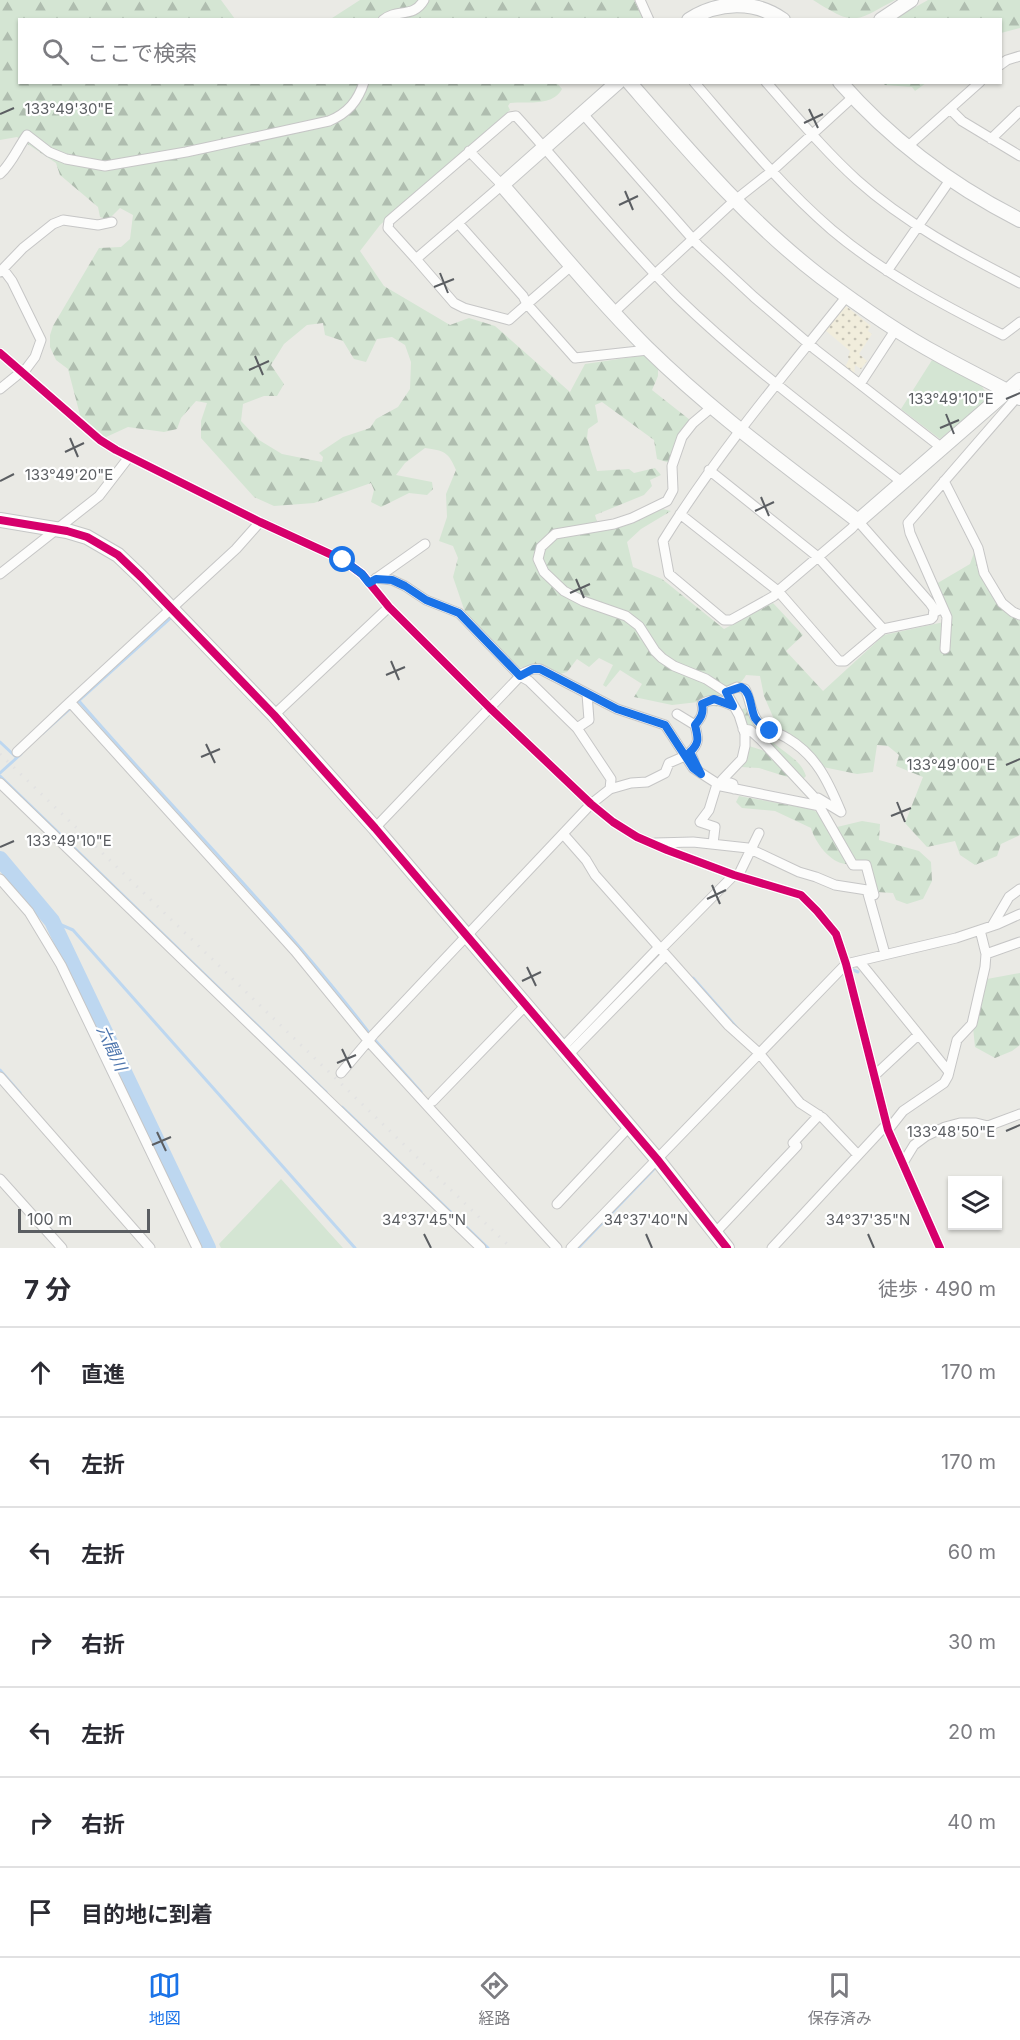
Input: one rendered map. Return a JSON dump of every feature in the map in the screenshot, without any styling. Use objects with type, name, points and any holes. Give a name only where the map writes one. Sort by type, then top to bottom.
[{"type":"street","points":[[385,18],[390,14],[412,12],[424,0]]},
{"type":"street","points":[[640,0],[648,18]]},
{"type":"street","points":[[884,18],[912,0]]},
{"type":"street","points":[[708,15],[728,2],[761,8],[779,18]]},
{"type":"street","points":[[1002,63],[1020,56]]},
{"type":"street","points":[[0,174],[10,165],[27,135],[49,152],[66,159],[93,165],[111,165],[186,152],[329,121],[340,116],[355,103],[363,84]]},
{"type":"street","points":[[416,259],[616,84]]},
{"type":"street","points":[[631,84],[734,201],[779,242],[847,296],[896,329],[938,355],[1015,395]]},
{"type":"street","points":[[696,84],[772,171],[832,230],[887,271],[949,308],[1003,335],[1020,322]]},
{"type":"street","points":[[768,84],[858,181],[918,226],[1020,283]]},
{"type":"street","points":[[842,84],[906,148],[950,180],[1020,220]]},
{"type":"street","points":[[906,148],[979,84]]},
{"type":"street","points":[[613,313],[734,201],[772,171],[853,97]]},
{"type":"street","points":[[950,109],[962,121],[1020,156]]},
{"type":"street","points":[[991,139],[1020,111]]},
{"type":"street","points":[[583,114],[693,239],[754,297],[942,448]]},
{"type":"street","points":[[572,265],[509,320],[464,308],[454,303],[388,228],[389,221],[510,117],[516,116],[655,273],[701,320],[903,483]]},
{"type":"street","points":[[470,151],[648,350],[712,407],[858,521],[930,603],[947,617],[945,650]]},
{"type":"street","points":[[887,271],[950,180]]},
{"type":"street","points":[[0,389],[22,372],[34,357],[41,340],[12,281],[2,270],[23,248],[53,224],[63,220],[98,225],[112,222]]},
{"type":"street","points":[[458,223],[575,358],[648,350]]},
{"type":"street","points":[[847,296],[709,470],[663,541],[669,574],[724,620],[731,620],[778,591],[942,448],[1015,395]]},
{"type":"street","points":[[860,384],[896,329]]},
{"type":"street","points":[[0,353],[100,440],[129,457],[260,522],[343,560],[373,581],[389,607],[490,708],[613,822],[649,843],[736,875],[801,895],[836,934],[846,964],[887,1127],[940,1248]]},
{"type":"street","points":[[939,610],[908,523],[1015,395],[1020,380]]},
{"type":"street","points":[[712,407],[693,423],[682,437],[672,466],[673,490],[667,501],[614,524],[555,534],[541,547],[538,559],[544,572],[564,591],[583,601],[626,616],[639,626],[662,658],[674,666],[706,679],[726,692],[743,729],[745,753],[722,780],[734,784],[734,789]]},
{"type":"street","points":[[0,574],[99,496],[129,457]]},
{"type":"street","points":[[709,470],[818,557],[883,629]]},
{"type":"street","points":[[945,481],[978,548],[984,573],[1002,603],[1020,615]]},
{"type":"street","points":[[680,514],[778,591],[839,661],[845,661],[883,629],[931,619],[939,610]]},
{"type":"street","points":[[0,520],[87,537],[118,555],[277,712],[470,933],[526,1005],[568,1049],[629,1127],[718,1230],[727,1248]]},
{"type":"street","points":[[17,752],[73,705],[175,612],[260,522]]},
{"type":"street","points":[[373,581],[425,544]]},
{"type":"street","points":[[373,581],[392,580],[426,600],[459,613],[520,676],[537,689],[577,728],[611,779],[610,789]]},
{"type":"street","points":[[277,712],[389,607]]},
{"type":"street","points":[[378,825],[520,676],[533,669],[540,669],[617,709],[665,725],[693,768],[717,784],[734,789],[817,801],[840,812],[828,781],[813,758],[791,740],[761,725],[756,718],[746,689],[736,687],[726,692]]},
{"type":"street","points":[[577,728],[588,720],[587,694]]},
{"type":"street","points":[[695,725],[703,711],[702,704],[709,700],[714,699],[733,706]]},
{"type":"street","points":[[73,705],[295,951],[557,1248]]},
{"type":"street","points":[[677,714],[695,725],[699,739],[690,752],[701,774]]},
{"type":"street","points":[[743,729],[750,730],[761,740],[817,801],[853,865],[866,865],[887,953]]},
{"type":"street","points":[[341,1073],[371,1038],[591,804],[610,789],[631,783],[647,782],[665,773],[669,763],[685,756]]},
{"type":"street","points":[[0,783],[481,1248]]},
{"type":"street","points":[[713,844],[715,826],[700,822],[709,810],[717,784]]},
{"type":"street","points":[[568,1049],[736,875],[759,833]]},
{"type":"street","points":[[564,835],[586,860],[595,875],[729,1026],[759,1053],[800,1103],[819,1115],[858,1155]]},
{"type":"street","points":[[649,843],[693,842],[752,849],[799,872],[835,885],[867,890],[887,953]]},
{"type":"street","points":[[0,879],[29,912],[61,965],[197,1248]]},
{"type":"street","points":[[992,926],[1009,897],[1020,889]]},
{"type":"street","points":[[571,1248],[846,964],[956,938],[1020,914]]},
{"type":"street","points":[[772,1248],[858,1155],[903,1111],[944,1083],[957,1040],[972,1024],[986,967],[986,954],[980,930]]},
{"type":"street","points":[[986,954],[1020,942]]},
{"type":"street","points":[[859,962],[949,1072]]},
{"type":"street","points":[[433,1101],[526,1005]]},
{"type":"street","points":[[874,1076],[918,1035]]},
{"type":"street","points":[[0,1077],[150,1248]]},
{"type":"street","points":[[903,1164],[914,1145],[945,1127],[960,1123],[988,1126],[1020,1114]]},
{"type":"street","points":[[718,1230],[797,1146],[793,1143],[819,1115]]},
{"type":"street","points":[[557,1204],[629,1127]]},
{"type":"street","points":[[0,1179],[62,1248]]},
{"type":"green space","points":[[0,0],[221,0],[234,18],[18,18],[18,84],[558,84],[562,89],[558,95],[546,101],[510,103],[508,106],[510,110],[380,225],[360,251],[384,286],[450,325],[469,318],[495,326],[570,392],[585,364],[646,355],[658,366],[658,376],[652,390],[690,420],[673,449],[670,463],[657,459],[654,440],[602,402],[595,405],[598,422],[588,429],[587,438],[597,471],[629,469],[634,473],[655,468],[661,475],[650,480],[652,486],[644,495],[595,515],[599,529],[631,521],[663,509],[671,511],[641,529],[627,542],[633,567],[662,579],[724,629],[773,603],[803,635],[786,651],[823,691],[884,635],[944,622],[936,584],[970,564],[974,553],[979,569],[1013,616],[1020,620],[1020,835],[1001,844],[997,856],[975,865],[960,855],[955,841],[927,847],[905,823],[923,777],[896,766],[899,755],[888,746],[877,745],[873,772],[857,774],[823,767],[800,742],[777,726],[764,696],[760,676],[746,675],[739,684],[723,694],[717,707],[698,702],[672,705],[634,697],[642,684],[620,670],[606,687],[603,685],[613,665],[599,658],[589,667],[577,659],[567,672],[560,674],[540,664],[518,668],[466,615],[453,577],[458,558],[453,546],[439,541],[447,517],[446,494],[456,470],[448,455],[441,451],[425,448],[405,463],[396,475],[432,482],[433,489],[427,495],[409,493],[381,507],[371,502],[374,490],[371,483],[314,503],[274,506],[254,497],[201,438],[201,421],[207,403],[196,401],[181,418],[177,429],[164,432],[128,427],[104,438],[80,415],[68,369],[56,360],[50,347],[50,335],[53,326],[99,248],[121,247],[130,239],[133,215],[120,208],[106,219],[100,217],[98,207],[60,175],[56,163],[17,137],[0,140]],"holes":[[[323,323],[325,335],[343,341],[354,359],[366,362],[377,339],[392,337],[405,345],[411,362],[410,389],[398,407],[376,419],[370,428],[343,437],[319,453],[323,457],[322,462],[282,454],[259,440],[241,421],[243,404],[264,396],[277,396],[284,384],[271,365],[284,344],[307,325]]]},
{"type":"green space","points":[[360,0],[634,0],[643,18],[332,18]]},
{"type":"green space","points":[[813,0],[895,0],[862,17],[854,18],[838,14]]},
{"type":"green space","points":[[928,0],[1020,0],[1020,28],[1002,33],[1002,18],[896,18]]},
{"type":"green space","points":[[925,84],[915,91],[912,87],[885,85]]},
{"type":"green space","points":[[932,360],[981,385],[986,393],[984,402],[940,439],[901,409]]},
{"type":"green space","points":[[745,708],[769,739],[800,764],[806,776],[803,779],[754,728],[747,725],[740,710]]},
{"type":"green space","points":[[749,746],[768,752],[794,779],[759,768],[740,767],[748,756]]},
{"type":"green space","points":[[739,796],[811,809],[821,814],[846,859],[846,864],[834,860],[824,851],[811,828],[775,811],[742,808],[736,802]]},
{"type":"green space","points":[[862,821],[880,824],[879,840],[919,851],[931,862],[932,881],[923,899],[907,904],[896,900],[893,893],[877,892],[870,862],[854,861],[837,827]]},
{"type":"green space","points":[[1020,973],[1020,1045],[995,1058],[975,1047],[973,1027],[987,979]]},
{"type":"green space","points":[[281,1179],[343,1248],[221,1248],[219,1244]]},
{"type":"sand","points":[[846,306],[871,326],[868,331],[872,334],[859,354],[867,361],[861,369],[855,365],[854,376],[844,369],[850,351],[825,330]]},
{"type":"waterway","points":[[43,733],[174,615]]},
{"type":"waterway","points":[[79,701],[264,906],[370,1034]]},
{"type":"waterway","points":[[0,742],[16,757]]},
{"type":"waterway","points":[[0,773],[21,754]]},
{"type":"waterway","points":[[0,776],[326,1092]]},
{"type":"waterway","name":"六間川","points":[[0,859],[52,921],[208,1248]]},
{"type":"waterway","points":[[52,921],[73,930],[355,1248]]},
{"type":"waterway","points":[[568,1048],[661,952]]},
{"type":"waterway","points":[[851,969],[858,972]]},
{"type":"waterway","points":[[693,978],[738,1029]]},
{"type":"waterway","points":[[374,1039],[421,1092]]},
{"type":"waterway","points":[[0,1070],[20,1093]]},
{"type":"waterway","points":[[342,1107],[488,1248]]},
{"type":"waterway","points":[[578,1248],[654,1169]]},
{"type":"railway","points":[[0,754],[511,1248]]},
{"type":"cycle path","points":[[0,353],[100,440],[116,450],[260,522],[343,560],[362,574],[389,607],[490,708],[613,822],[637,837],[667,850],[734,875],[801,895],[836,934],[846,964],[888,1130],[940,1248]]},
{"type":"cycle path","points":[[0,520],[67,531],[87,537],[118,555],[141,577],[274,715],[375,828],[657,1159],[727,1248]]},
{"type":"route","points":[[343,560],[362,574],[369,583],[376,579],[392,580],[426,600],[459,613],[520,676],[533,669],[540,669],[617,709],[665,725],[693,768],[701,774],[690,752],[699,739],[695,725],[701,717],[702,704],[714,699],[733,706],[726,692],[741,687],[746,689],[756,718],[770,731]]}]
